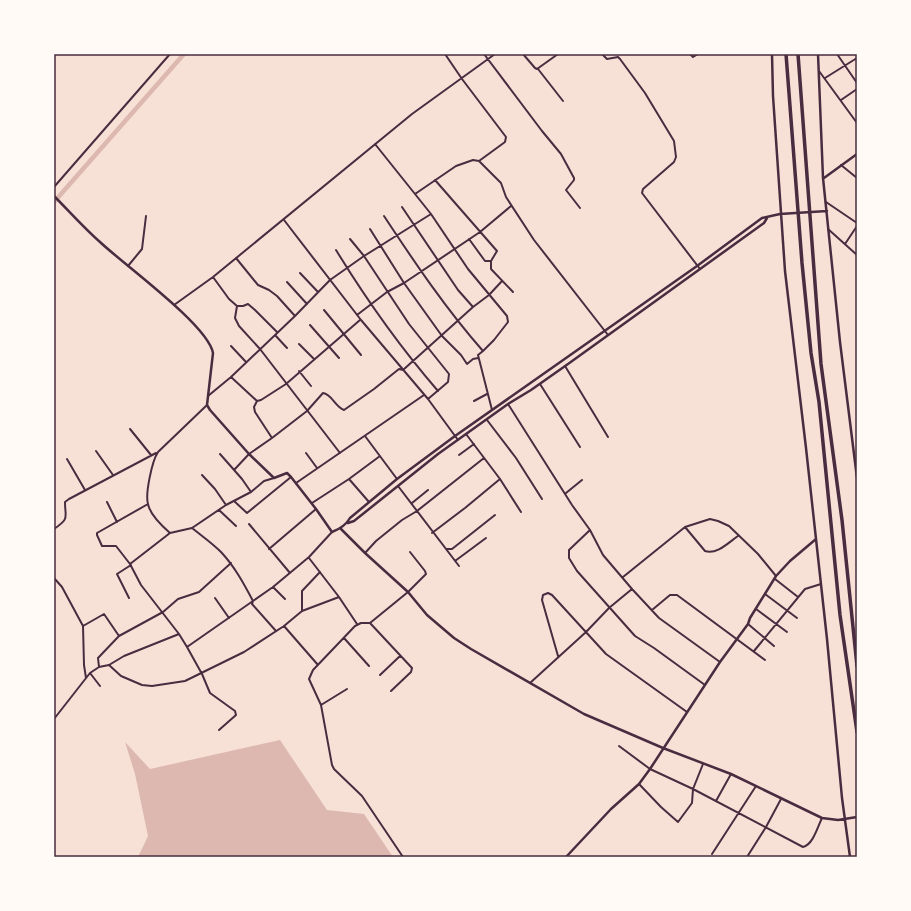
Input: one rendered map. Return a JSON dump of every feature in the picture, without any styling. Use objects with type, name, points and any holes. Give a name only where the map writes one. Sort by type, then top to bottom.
[{"type":"main road","points":[[786,54],[800,235],[811,345],[819,402],[840,615],[857,732]]},
{"type":"main road","points":[[798,54],[822,364],[842,520],[857,666]]},
{"type":"street","points":[[54,187],[170,54]]},
{"type":"street","points":[[445,54],[506,139],[505,142],[479,161]]},
{"type":"street","points":[[484,54],[561,154],[574,178],[573,182],[566,190],[580,208]]},
{"type":"street","points":[[174,305],[213,277],[412,114],[495,54]]},
{"type":"street","points":[[523,54],[563,100]]},
{"type":"street","points":[[537,69],[558,54]]},
{"type":"street","points":[[602,54],[607,59],[620,59],[645,93],[674,141],[676,157],[674,162],[643,189],[642,193],[700,269]]},
{"type":"street","points":[[690,54],[693,57],[698,54]]},
{"type":"street","points":[[772,54],[773,96],[784,271],[816,539],[850,857]]},
{"type":"street","points":[[818,54],[823,178],[840,342],[857,478]]},
{"type":"street","points":[[837,54],[857,84]]},
{"type":"street","points":[[825,78],[857,58]]},
{"type":"street","points":[[818,70],[857,123]]},
{"type":"street","points":[[841,100],[857,90]]},
{"type":"street","points":[[375,144],[431,214],[468,269],[489,296],[508,316],[508,322],[494,340],[478,355],[492,410]]},
{"type":"street","points":[[823,178],[857,154]]},
{"type":"street","points":[[415,194],[456,166],[473,160],[479,161],[501,182],[506,197],[534,240],[608,335]]},
{"type":"street","points":[[841,165],[857,178]]},
{"type":"street","points":[[435,180],[497,251],[491,261],[491,269],[513,292]]},
{"type":"street","points":[[54,196],[99,242],[174,305],[206,337],[212,347],[213,353],[207,404],[210,410],[249,454],[274,478]]},
{"type":"street","points":[[826,202],[857,225],[845,244]]},
{"type":"street","points":[[357,315],[387,292],[404,283],[480,232],[512,205]]},
{"type":"street","points":[[402,207],[458,290],[473,307]]},
{"type":"street","points":[[348,523],[350,518],[397,479],[455,436],[697,266],[762,218],[780,214],[827,211]]},
{"type":"street","points":[[208,396],[231,377],[295,316],[330,280],[347,267],[431,214]]},
{"type":"street","points":[[128,266],[142,249],[146,216]]},
{"type":"street","points":[[384,216],[421,271],[458,321],[483,351]]},
{"type":"street","points":[[187,647],[273,587],[308,557],[332,532],[354,521],[397,486],[466,434],[565,366],[764,223],[767,217]]},
{"type":"street","points":[[284,220],[360,320],[428,399],[458,440]]},
{"type":"street","points":[[370,229],[404,283],[442,336],[461,355],[467,364],[473,359],[478,358]]},
{"type":"street","points":[[828,229],[857,255]]},
{"type":"street","points":[[350,239],[364,256],[409,324],[449,374],[449,380],[428,399]]},
{"type":"street","points":[[469,239],[485,261],[491,261]]},
{"type":"street","points":[[336,250],[412,362],[438,391]]},
{"type":"street","points":[[236,258],[258,285],[277,296],[295,316]]},
{"type":"street","points":[[300,273],[318,292]]},
{"type":"street","points":[[213,277],[229,299],[237,306],[248,304],[277,332]]},
{"type":"street","points":[[234,470],[249,454],[306,411],[323,393],[326,392],[339,408],[344,410],[399,369],[403,370],[473,307],[489,296],[502,281]]},
{"type":"street","points":[[287,282],[307,304]]},
{"type":"street","points":[[237,306],[236,318],[240,326],[260,349],[306,411],[340,452]]},
{"type":"street","points":[[324,310],[361,355]]},
{"type":"street","points":[[272,438],[255,412],[254,407],[257,401],[286,384],[299,371],[360,320]]},
{"type":"street","points":[[310,325],[339,358]]},
{"type":"street","points":[[275,335],[287,348]]},
{"type":"street","points":[[299,344],[314,359]]},
{"type":"street","points":[[231,346],[246,362]]},
{"type":"street","points":[[565,366],[608,437]]},
{"type":"street","points":[[299,371],[312,386]]},
{"type":"street","points":[[231,377],[257,401]]},
{"type":"street","points":[[539,384],[580,447]]},
{"type":"street","points":[[474,401],[488,394]]},
{"type":"street","points":[[296,483],[424,395]]},
{"type":"street","points":[[170,533],[157,522],[148,504],[148,492],[154,458],[158,452],[207,404]]},
{"type":"street","points":[[508,404],[590,530],[603,555],[632,589],[666,623],[720,662]]},
{"type":"street","points":[[487,420],[516,458],[542,499]]},
{"type":"street","points":[[130,429],[151,456]]},
{"type":"street","points":[[466,434],[500,479],[521,512]]},
{"type":"street","points":[[365,436],[397,479]]},
{"type":"street","points":[[459,454],[474,444]]},
{"type":"street","points":[[96,451],[113,475]]},
{"type":"street","points":[[54,529],[66,518],[66,502],[85,490],[158,452]]},
{"type":"street","points":[[306,453],[317,469]]},
{"type":"street","points":[[220,454],[251,492]]},
{"type":"street","points":[[312,503],[349,479],[380,456]]},
{"type":"street","points":[[365,553],[376,541],[402,520],[417,511],[484,458]]},
{"type":"street","points":[[67,459],[85,490]]},
{"type":"street","points":[[129,598],[117,574],[170,533],[192,528],[226,505],[251,492],[264,481],[286,473],[312,503],[332,532]]},
{"type":"street","points":[[202,475],[215,489],[226,505]]},
{"type":"street","points":[[234,502],[247,513],[291,477]]},
{"type":"street","points":[[349,479],[369,502]]},
{"type":"street","points":[[432,533],[466,508],[500,479]]},
{"type":"street","points":[[566,493],[582,480]]},
{"type":"street","points":[[397,486],[412,503],[432,533],[459,566]]},
{"type":"street","points":[[412,503],[428,490]]},
{"type":"street","points":[[107,502],[117,522]]},
{"type":"street","points":[[148,504],[99,531],[97,535],[102,546],[116,546],[131,564],[141,585],[179,634],[187,647],[202,674],[210,693],[236,713],[236,715],[219,730]]},
{"type":"street","points":[[269,549],[316,509]]},
{"type":"street","points":[[218,510],[236,526]]},
{"type":"street","points":[[446,550],[452,549],[495,515]]},
{"type":"street","points":[[622,577],[685,528],[705,521],[715,520],[729,526],[758,554],[776,577],[798,597]]},
{"type":"street","points":[[249,524],[290,573]]},
{"type":"street","points":[[192,528],[231,563],[253,601],[252,604],[276,631]]},
{"type":"street","points":[[341,528],[365,553],[408,592],[427,615],[454,638],[584,714],[663,748],[731,774],[822,818],[830,820],[845,820],[857,817]]},
{"type":"street","points":[[685,528],[705,551],[709,552],[718,550],[738,535]]},
{"type":"street","points":[[590,530],[569,550],[569,558],[576,571],[635,636],[705,685]]},
{"type":"street","points":[[455,561],[486,538]]},
{"type":"street","points":[[566,857],[611,809],[639,784],[720,662],[748,624],[764,594],[776,577],[790,561],[816,539]]},
{"type":"street","points":[[403,857],[362,796],[334,770],[321,705],[309,679],[313,670],[357,624],[370,623],[408,592],[426,574],[410,552]]},
{"type":"street","points":[[308,557],[339,597],[357,624]]},
{"type":"street","points":[[98,667],[98,658],[119,636],[162,612],[178,599],[199,592],[231,563]]},
{"type":"street","points":[[302,610],[302,592],[320,572]]},
{"type":"street","points":[[54,578],[62,587],[83,626],[84,665],[86,678]]},
{"type":"street","points":[[754,651],[808,587],[821,584]]},
{"type":"street","points":[[273,587],[285,600]]},
{"type":"street","points":[[530,683],[586,632],[609,608],[632,589]]},
{"type":"street","points":[[558,656],[542,600],[543,595],[548,593],[552,594],[586,632],[613,659],[687,712]]},
{"type":"street","points":[[764,594],[797,618]]},
{"type":"street","points":[[652,610],[670,595],[677,595],[765,660]]},
{"type":"street","points":[[109,665],[121,676],[147,685],[179,683],[202,674],[244,652],[284,626],[302,610],[339,597]]},
{"type":"street","points":[[214,598],[230,618]]},
{"type":"street","points":[[756,609],[787,632]]},
{"type":"street","points":[[83,626],[104,614],[119,636]]},
{"type":"street","points":[[370,623],[412,668],[412,670],[392,691]]},
{"type":"street","points":[[748,624],[774,646]]},
{"type":"street","points":[[284,626],[318,665]]},
{"type":"street","points":[[54,719],[90,673],[98,667],[109,665],[124,656],[179,634]]},
{"type":"street","points":[[344,638],[369,666]]},
{"type":"street","points":[[380,675],[400,656]]},
{"type":"street","points":[[90,673],[100,686]]},
{"type":"street","points":[[321,705],[347,688]]},
{"type":"street","points":[[619,746],[650,769],[693,789],[803,847],[806,847],[811,840],[822,818]]},
{"type":"street","points":[[639,784],[678,822],[692,803],[693,789],[703,764]]},
{"type":"street","points":[[716,801],[731,774]]},
{"type":"street","points":[[712,854],[740,813],[756,786]]},
{"type":"street","points":[[747,857],[766,827],[781,799]]},
{"type":"shaded area","points":[[280,740],[327,810],[364,814],[393,857],[138,857],[148,836],[135,774],[125,742],[150,769]]},
{"type":"waterway","points":[[54,202],[184,54]]}]
